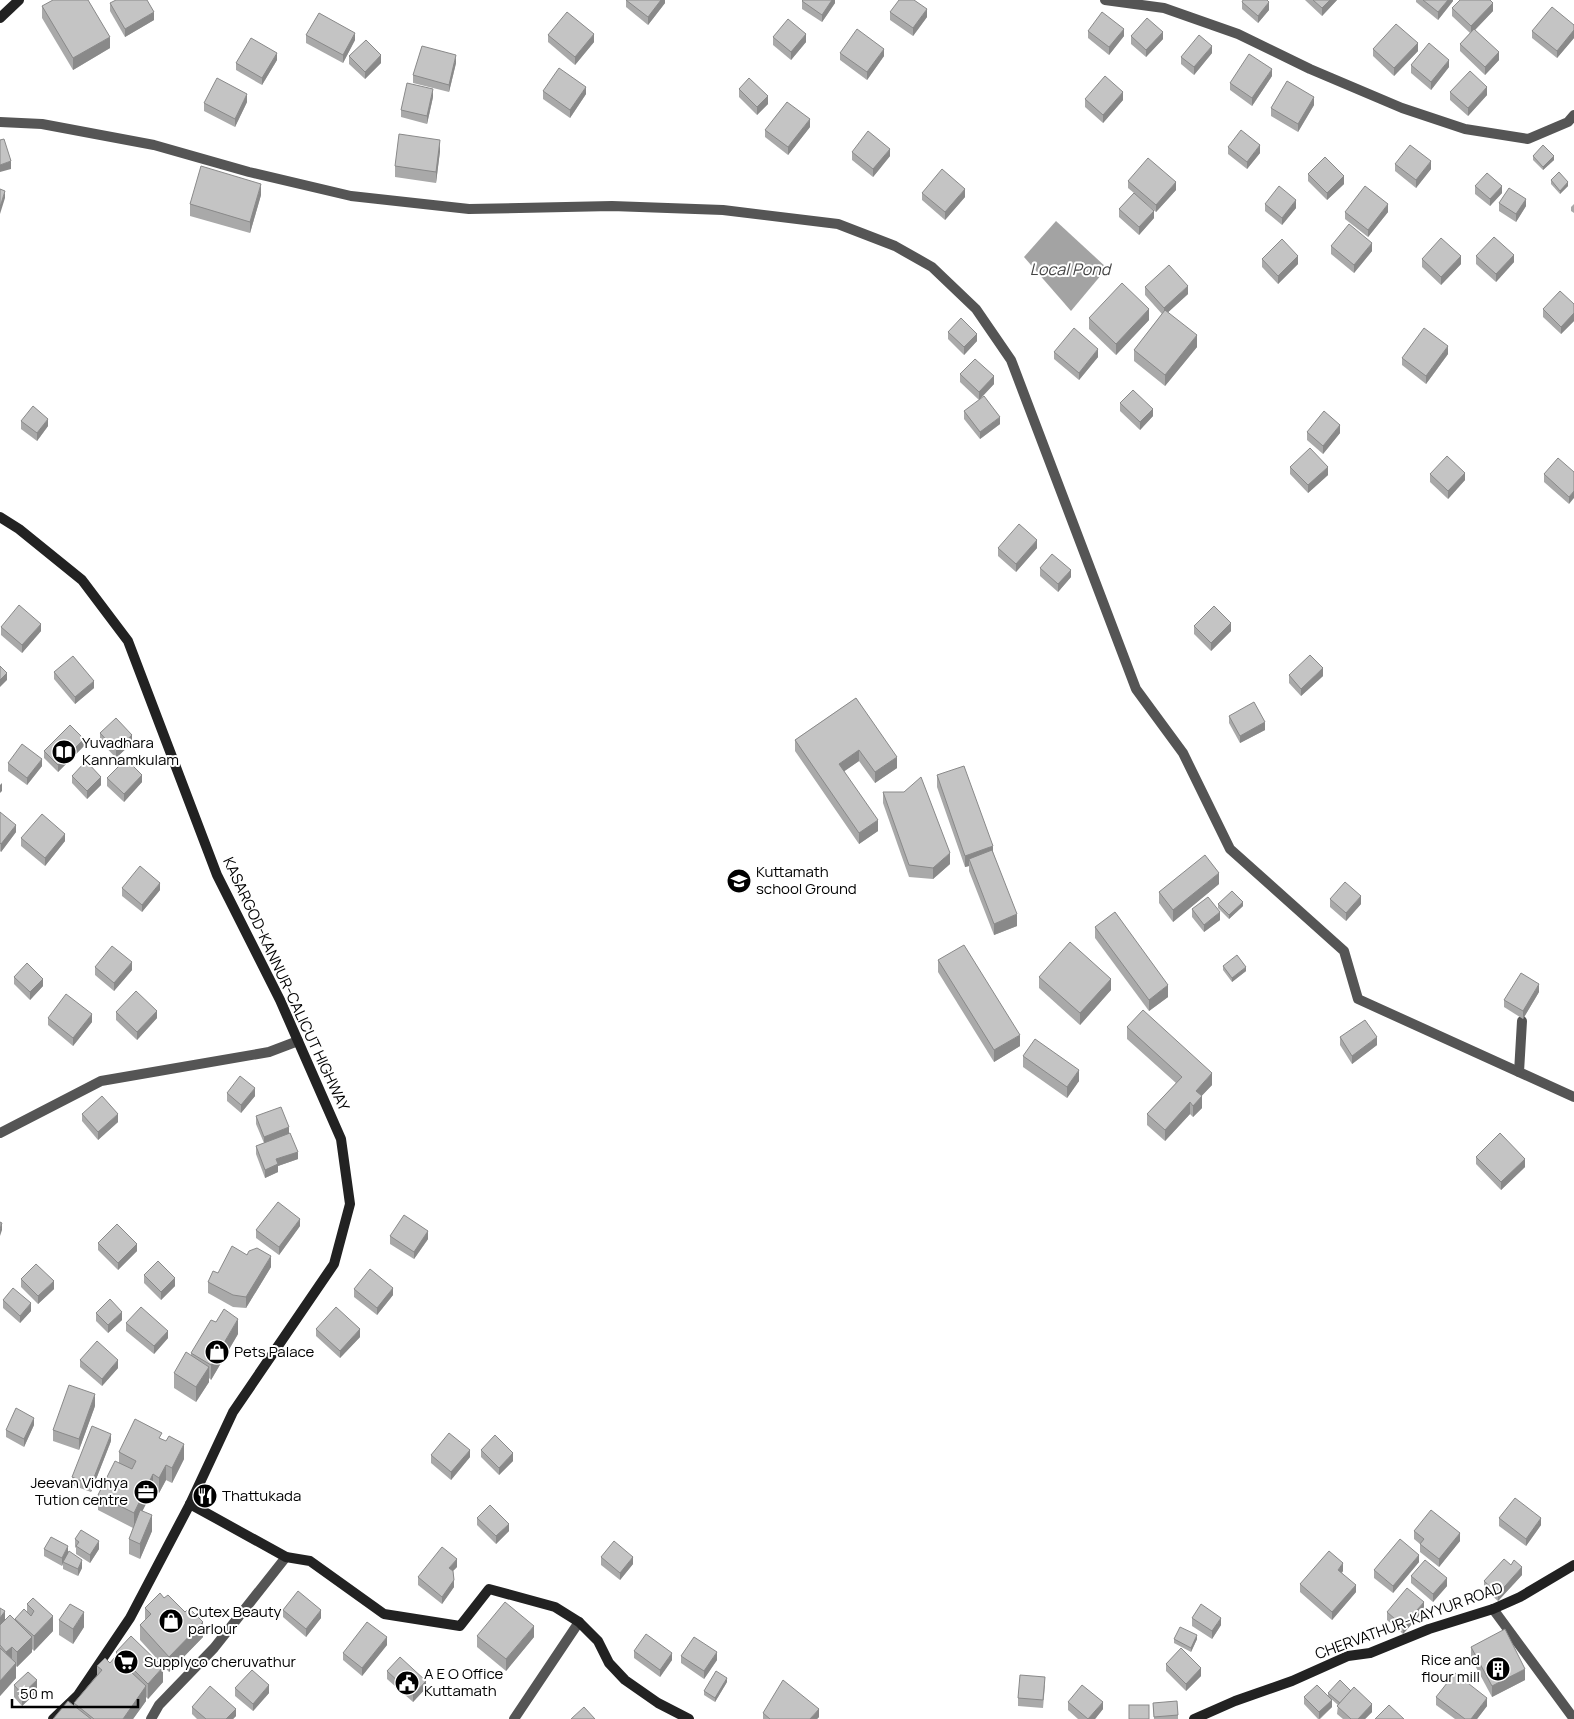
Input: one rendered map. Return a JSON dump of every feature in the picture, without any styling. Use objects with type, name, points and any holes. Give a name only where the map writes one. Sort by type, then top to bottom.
[{"type":"main road","points":[[0,18],[19,0]]},
{"type":"main road","name":"KASARGOD-KANNUR-CALICUT HIGHWAY","points":[[0,517],[19,529],[82,580],[128,641],[217,875],[298,1040],[340,1139],[350,1204],[334,1264],[233,1412],[190,1504],[130,1618],[78,1696],[53,1719]]},
{"type":"main road","points":[[190,1504],[286,1557],[310,1561],[384,1614],[460,1626],[489,1589],[555,1607],[578,1622],[598,1641],[609,1663],[625,1680],[658,1703],[689,1719]]},
{"type":"main road","name":"CHERVATHUR-KAYYUR ROAD","points":[[1194,1719],[1235,1700],[1292,1681],[1348,1656],[1370,1652],[1429,1629],[1493,1609],[1520,1597],[1574,1565]]},
{"type":"street","points":[[1105,0],[1164,8],[1238,34],[1310,69],[1402,108],[1465,129],[1528,139],[1568,122],[1574,115]]},
{"type":"street","points":[[0,122],[42,124],[154,145],[249,172],[351,196],[469,209],[612,206],[723,210],[838,224],[895,246],[932,267],[976,308],[1010,360],[1136,689],[1183,753],[1230,849],[1344,952],[1358,999],[1574,1097]]},
{"type":"street","points":[[1519,1072],[1522,1021]]},
{"type":"street","points":[[0,1132],[100,1081],[269,1052],[298,1040]]},
{"type":"street","points":[[151,1719],[159,1705],[214,1648],[286,1557]]},
{"type":"street","points":[[1493,1609],[1574,1719]]},
{"type":"street","points":[[514,1719],[578,1622]]},
{"type":"water","name":"Local Pond","points":[[1056,221],[1107,268],[1071,311],[1024,257]]},
{"type":"building","points":[[53,0],[88,0],[110,37],[73,58],[42,6]]},
{"type":"building","points":[[116,0],[147,0],[154,12],[125,29],[110,3]]},
{"type":"building","points":[[626,0],[661,0],[648,17]]},
{"type":"building","points":[[803,0],[832,0],[822,15]]},
{"type":"building","points":[[899,0],[914,0],[927,9],[913,28],[890,12]]},
{"type":"building","points":[[1243,0],[1267,0],[1269,2],[1258,16],[1242,2]]},
{"type":"building","points":[[1313,0],[1330,0],[1322,8]]},
{"type":"building","points":[[1423,0],[1448,0],[1438,12]]},
{"type":"building","points":[[1460,0],[1490,0],[1493,3],[1471,26],[1452,8]]},
{"type":"building","points":[[1552,7],[1574,25],[1574,30],[1557,51],[1532,31]]},
{"type":"building","points":[[567,12],[594,34],[575,57],[548,35]]},
{"type":"building","points":[[1102,12],[1124,29],[1109,47],[1088,31]]},
{"type":"building","points":[[319,13],[355,33],[343,55],[306,35]]},
{"type":"building","points":[[1147,18],[1163,32],[1146,50],[1131,36]]},
{"type":"building","points":[[788,19],[806,34],[791,52],[773,37]]},
{"type":"building","points":[[1396,24],[1418,43],[1394,68],[1373,49]]},
{"type":"building","points":[[857,29],[884,49],[867,72],[840,53]]},
{"type":"building","points":[[1474,29],[1499,52],[1485,67],[1460,44]]},
{"type":"building","points":[[1199,35],[1212,46],[1194,67],[1181,57]]},
{"type":"building","points":[[251,38],[277,53],[262,78],[236,63]]},
{"type":"building","points":[[366,40],[381,55],[365,72],[349,56]]},
{"type":"building","points":[[1429,43],[1449,60],[1431,82],[1411,65]]},
{"type":"building","points":[[422,46],[456,55],[449,85],[413,75]]},
{"type":"building","points":[[1249,54],[1272,69],[1252,98],[1230,83]]},
{"type":"building","points":[[559,68],[586,87],[570,110],[543,91]]},
{"type":"building","points":[[1470,71],[1487,87],[1468,108],[1450,92]]},
{"type":"building","points":[[1105,76],[1123,92],[1103,115],[1085,99]]},
{"type":"building","points":[[217,78],[247,94],[235,119],[204,103]]},
{"type":"building","points":[[749,78],[768,96],[757,107],[739,89]]},
{"type":"building","points":[[1287,81],[1314,97],[1298,124],[1271,108]]},
{"type":"building","points":[[407,83],[433,89],[427,116],[401,110]]},
{"type":"building","points":[[787,102],[810,119],[788,147],[765,130]]},
{"type":"building","points":[[1241,130],[1260,145],[1247,162],[1228,147]]},
{"type":"building","points":[[868,131],[890,149],[873,169],[852,152]]},
{"type":"building","points":[[399,134],[440,140],[436,172],[395,166]]},
{"type":"building","points":[[4,139],[11,161],[0,165],[0,140]]},
{"type":"building","points":[[1410,145],[1431,161],[1416,180],[1395,164]]},
{"type":"building","points":[[1543,145],[1554,156],[1543,167],[1533,156]]},
{"type":"building","points":[[1325,157],[1344,176],[1327,193],[1308,174]]},
{"type":"building","points":[[1148,158],[1176,182],[1156,205],[1128,181]]},
{"type":"building","points":[[201,166],[261,184],[250,222],[190,204]]},
{"type":"building","points":[[942,169],[965,189],[945,212],[922,193]]},
{"type":"building","points":[[1559,172],[1568,182],[1560,191],[1551,180]]},
{"type":"building","points":[[1487,173],[1502,186],[1490,199],[1475,186]]},
{"type":"building","points":[[1279,186],[1296,200],[1282,218],[1265,204]]},
{"type":"building","points":[[1365,186],[1388,204],[1368,230],[1345,212]]},
{"type":"building","points":[[1509,188],[1526,199],[1516,214],[1499,203]]},
{"type":"building","points":[[0,189],[5,191],[0,207]]},
{"type":"building","points":[[1134,193],[1154,211],[1139,227],[1119,209]]},
{"type":"building","points":[[1349,224],[1372,243],[1354,265],[1331,246]]},
{"type":"building","points":[[1494,237],[1514,255],[1496,274],[1476,256]]},
{"type":"building","points":[[1441,238],[1461,256],[1441,277],[1422,259]]},
{"type":"building","points":[[1282,239],[1298,256],[1278,276],[1262,259]]},
{"type":"building","points":[[1169,265],[1188,286],[1164,308],[1145,287]]},
{"type":"building","points":[[1122,283],[1149,309],[1116,344],[1089,318]]},
{"type":"building","points":[[1560,291],[1574,304],[1574,313],[1561,327],[1543,309]]},
{"type":"building","points":[[1165,310],[1197,335],[1165,375],[1134,350]]},
{"type":"building","points":[[961,318],[977,334],[964,347],[948,332]]},
{"type":"building","points":[[1074,328],[1098,349],[1079,373],[1054,352]]},
{"type":"building","points":[[1424,328],[1448,346],[1426,376],[1402,358]]},
{"type":"building","points":[[975,359],[994,376],[979,392],[960,374]]},
{"type":"building","points":[[1133,390],[1153,409],[1140,422],[1120,403]]},
{"type":"building","points":[[984,396],[1000,417],[980,432],[964,411]]},
{"type":"building","points":[[33,406],[48,419],[37,433],[21,421]]},
{"type":"building","points":[[1324,411],[1340,425],[1323,446],[1307,432]]},
{"type":"building","points":[[1310,448],[1328,467],[1308,485],[1290,467]]},
{"type":"building","points":[[1447,456],[1465,473],[1448,491],[1430,474]]},
{"type":"building","points":[[1558,458],[1574,472],[1574,491],[1569,497],[1544,474]]},
{"type":"building","points":[[1019,524],[1037,540],[1016,564],[998,548]]},
{"type":"building","points":[[1052,554],[1071,570],[1058,584],[1040,568]]},
{"type":"building","points":[[19,605],[41,624],[22,645],[1,627]]},
{"type":"building","points":[[1214,606],[1231,623],[1211,643],[1194,626]]},
{"type":"building","points":[[1310,655],[1323,668],[1301,689],[1289,675]]},
{"type":"building","points":[[73,656],[94,681],[75,697],[54,672]]},
{"type":"building","points":[[0,666],[7,673],[0,680]]},
{"type":"building","points":[[856,698],[897,757],[875,772],[859,750],[839,764],[878,820],[859,833],[795,740]]},
{"type":"building","points":[[1254,702],[1265,722],[1240,736],[1229,716]]},
{"type":"building","points":[[116,718],[132,735],[116,750],[100,733]]},
{"type":"building","name":"Yuvadhara Kannamkulam","points":[[70,725],[84,739],[58,765],[44,751]]},
{"type":"building","points":[[22,744],[42,759],[27,778],[8,763]]},
{"type":"building","points":[[126,759],[142,775],[124,794],[107,778]]},
{"type":"building","points":[[86,761],[101,777],[87,791],[72,776]]},
{"type":"building","points":[[964,766],[993,846],[965,856],[937,775]]},
{"type":"building","points":[[921,777],[950,853],[933,868],[909,865],[883,792],[904,792]]},
{"type":"building","points":[[0,812],[16,825],[1,844],[0,843]]},
{"type":"building","points":[[42,814],[65,834],[45,858],[21,838]]},
{"type":"building","points":[[992,850],[1017,914],[994,924],[969,859]]},
{"type":"building","points":[[1205,855],[1219,873],[1173,910],[1159,892]]},
{"type":"building","points":[[140,866],[160,883],[142,905],[122,888]]},
{"type":"building","points":[[1345,882],[1361,896],[1346,913],[1330,899]]},
{"type":"building","points":[[1232,891],[1243,902],[1229,915],[1218,904]]},
{"type":"building","points":[[1208,897],[1220,912],[1204,925],[1192,909]]},
{"type":"building","points":[[1115,912],[1168,985],[1149,1000],[1095,927]]},
{"type":"building","points":[[1070,942],[1111,979],[1080,1013],[1039,977]]},
{"type":"building","points":[[964,945],[1020,1035],[994,1050],[938,960]]},
{"type":"building","points":[[112,946],[132,962],[114,983],[95,967]]},
{"type":"building","points":[[1237,955],[1246,967],[1232,978],[1223,966]]},
{"type":"building","points":[[27,963],[43,979],[30,992],[14,977]]},
{"type":"building","points":[[1521,973],[1539,984],[1523,1011],[1504,1000]]},
{"type":"building","points":[[136,991],[157,1011],[137,1032],[116,1012]]},
{"type":"building","points":[[66,994],[92,1014],[73,1038],[48,1018]]},
{"type":"building","points":[[1143,1010],[1212,1073],[1196,1091],[1202,1096],[1193,1106],[1190,1102],[1165,1130],[1147,1114],[1182,1077],[1127,1027]]},
{"type":"building","points":[[1365,1020],[1377,1037],[1352,1056],[1340,1037]]},
{"type":"building","points":[[1035,1039],[1079,1070],[1067,1087],[1023,1056]]},
{"type":"building","points":[[240,1076],[255,1088],[241,1105],[227,1093]]},
{"type":"building","points":[[102,1096],[118,1114],[98,1132],[82,1114]]},
{"type":"building","points":[[281,1107],[289,1127],[264,1137],[256,1116]]},
{"type":"building","points":[[290,1133],[298,1152],[276,1159],[278,1164],[265,1170],[256,1146]]},
{"type":"building","points":[[1500,1133],[1525,1159],[1501,1182],[1476,1157]]},
{"type":"building","points":[[278,1202],[300,1219],[279,1247],[256,1230]]},
{"type":"building","points":[[404,1215],[428,1231],[414,1252],[390,1236]]},
{"type":"building","points":[[117,1224],[137,1244],[118,1263],[98,1243]]},
{"type":"building","points":[[232,1246],[247,1255],[249,1251],[257,1248],[271,1256],[246,1297],[233,1295],[208,1282],[213,1271],[218,1273]]},
{"type":"building","points":[[158,1261],[175,1278],[161,1292],[144,1275]]},
{"type":"building","points":[[36,1264],[54,1281],[38,1296],[21,1279]]},
{"type":"building","points":[[370,1269],[393,1288],[377,1308],[354,1289]]},
{"type":"building","points":[[13,1288],[31,1303],[20,1316],[3,1300]]},
{"type":"building","points":[[110,1299],[122,1312],[108,1325],[96,1313]]},
{"type":"building","points":[[141,1307],[168,1331],[154,1346],[126,1323]]},
{"type":"building","points":[[336,1307],[360,1329],[340,1351],[316,1329]]},
{"type":"building","points":[[224,1309],[238,1319],[211,1365],[191,1353],[211,1320],[216,1322]]},
{"type":"building","points":[[97,1341],[118,1360],[102,1379],[80,1360]]},
{"type":"building","points":[[186,1352],[209,1367],[196,1387],[174,1373]]},
{"type":"building","points":[[69,1385],[95,1394],[79,1439],[53,1430]]},
{"type":"building","points":[[16,1408],[34,1418],[24,1439],[6,1430]]},
{"type":"building","points":[[135,1419],[162,1433],[159,1438],[166,1441],[169,1436],[184,1444],[172,1468],[166,1465],[159,1478],[153,1474],[134,1513],[98,1495],[115,1461],[132,1469],[136,1461],[119,1452]]},
{"type":"building","points":[[92,1426],[111,1434],[91,1485],[72,1477]]},
{"type":"building","points":[[449,1433],[470,1450],[451,1472],[431,1455]]},
{"type":"building","points":[[495,1435],[513,1453],[499,1468],[481,1450]]},
{"type":"building","points":[[1515,1498],[1541,1518],[1526,1539],[1499,1518]]},
{"type":"building","points":[[490,1505],[509,1524],[496,1536],[477,1518]]},
{"type":"building","points":[[140,1510],[152,1515],[140,1544],[129,1539]]},
{"type":"building","points":[[1431,1510],[1460,1533],[1439,1559],[1420,1544],[1424,1539],[1414,1531]]},
{"type":"building","points":[[81,1530],[99,1541],[90,1555],[76,1546],[79,1542],[75,1539]]},
{"type":"building","points":[[51,1537],[68,1546],[62,1558],[44,1549]]},
{"type":"building","points":[[1400,1539],[1419,1555],[1393,1586],[1374,1570]]},
{"type":"building","points":[[614,1541],[633,1557],[620,1573],[601,1557]]},
{"type":"building","points":[[442,1547],[457,1559],[449,1568],[453,1571],[454,1580],[442,1597],[418,1577]]},
{"type":"building","points":[[69,1551],[82,1560],[78,1569],[63,1562]]},
{"type":"building","points":[[1329,1551],[1343,1563],[1338,1570],[1356,1585],[1332,1612],[1300,1584]]},
{"type":"building","points":[[1504,1559],[1511,1565],[1514,1560],[1522,1567],[1498,1594],[1484,1581]]},
{"type":"building","points":[[1425,1560],[1447,1578],[1433,1594],[1411,1576]]},
{"type":"building","points":[[1407,1588],[1424,1602],[1403,1626],[1387,1612]]},
{"type":"building","points":[[298,1591],[321,1610],[306,1629],[283,1610]]},
{"type":"building","points":[[160,1593],[164,1598],[168,1595],[185,1612],[189,1608],[203,1622],[169,1657],[140,1625],[151,1614],[145,1608]]},
{"type":"building","points":[[33,1598],[53,1616],[34,1636],[15,1619],[24,1609],[31,1616],[34,1611],[27,1604]]},
{"type":"building","points":[[505,1602],[534,1626],[506,1659],[477,1636]]},
{"type":"building","points":[[70,1604],[84,1612],[73,1629],[59,1620]]},
{"type":"building","points":[[1201,1604],[1221,1618],[1212,1631],[1192,1618]]},
{"type":"building","points":[[0,1608],[5,1611],[0,1618]]},
{"type":"building","points":[[10,1615],[32,1637],[17,1652],[12,1647],[6,1652],[0,1645],[0,1625]]},
{"type":"building","points":[[367,1622],[387,1637],[362,1668],[343,1653]]},
{"type":"building","points":[[1180,1627],[1197,1635],[1191,1648],[1174,1639]]},
{"type":"building","name":"Rice and flour mill","points":[[1505,1629],[1525,1669],[1492,1686],[1471,1647]]},
{"type":"building","points":[[646,1634],[672,1653],[660,1670],[634,1651]]},
{"type":"building","points":[[131,1636],[163,1667],[148,1684],[116,1652]]},
{"type":"building","points":[[694,1637],[717,1652],[704,1671],[681,1656]]},
{"type":"building","points":[[0,1648],[16,1663],[0,1681]]},
{"type":"building","points":[[1181,1648],[1201,1668],[1186,1684],[1166,1664]]},
{"type":"building","points":[[115,1657],[146,1686],[123,1719],[94,1719],[74,1703],[102,1670],[97,1666],[105,1658],[110,1663]]},
{"type":"building","name":"A E O Office Kuttamath","points":[[400,1657],[426,1681],[413,1695],[387,1671]]},
{"type":"building","points":[[252,1670],[269,1685],[253,1704],[235,1688]]},
{"type":"building","points":[[716,1671],[727,1678],[715,1698],[704,1691]]},
{"type":"building","points":[[28,1672],[37,1680],[22,1694],[14,1685]]},
{"type":"building","points":[[1455,1673],[1487,1698],[1471,1719],[1465,1719],[1436,1697]]},
{"type":"building","points":[[1020,1675],[1045,1677],[1043,1700],[1018,1698]]},
{"type":"building","points":[[783,1680],[819,1709],[810,1719],[770,1719],[763,1713]]},
{"type":"building","points":[[1340,1680],[1351,1691],[1340,1703],[1328,1693]]},
{"type":"building","points":[[1082,1685],[1103,1702],[1088,1719],[1068,1702]]},
{"type":"building","points":[[1317,1685],[1332,1700],[1319,1712],[1304,1697]]},
{"type":"building","points":[[210,1686],[236,1709],[226,1719],[206,1719],[192,1707]]},
{"type":"building","points":[[1354,1687],[1372,1704],[1358,1719],[1351,1719],[1337,1706]]},
{"type":"building","points":[[68,1701],[91,1719],[53,1719]]},
{"type":"building","points":[[1177,1701],[1178,1715],[1154,1717],[1153,1703]]},
{"type":"building","points":[[1129,1705],[1149,1705],[1149,1719],[1129,1719]]},
{"type":"building","points":[[1389,1705],[1404,1719],[1375,1719]]},
{"type":"building","points":[[584,1707],[595,1719],[571,1719]]},
{"type":"place","name":"Yuvadhara Kannamkulam","points":[[64,752]]},
{"type":"place","name":"Kuttamath school Ground","points":[[739,881]]},
{"type":"place","name":"Pets Palace","points":[[217,1352]]},
{"type":"place","name":"Jeevan Vidhya Tution centre","points":[[146,1492]]},
{"type":"place","name":"Thattukada","points":[[205,1496]]},
{"type":"place","name":"Cutex Beauty parlour","points":[[171,1621]]},
{"type":"place","name":"Supplyco cheruvathur","points":[[126,1662]]},
{"type":"place","name":"Rice and flour mill","points":[[1498,1669]]},
{"type":"place","name":"A E O Office Kuttamath","points":[[407,1683]]}]
